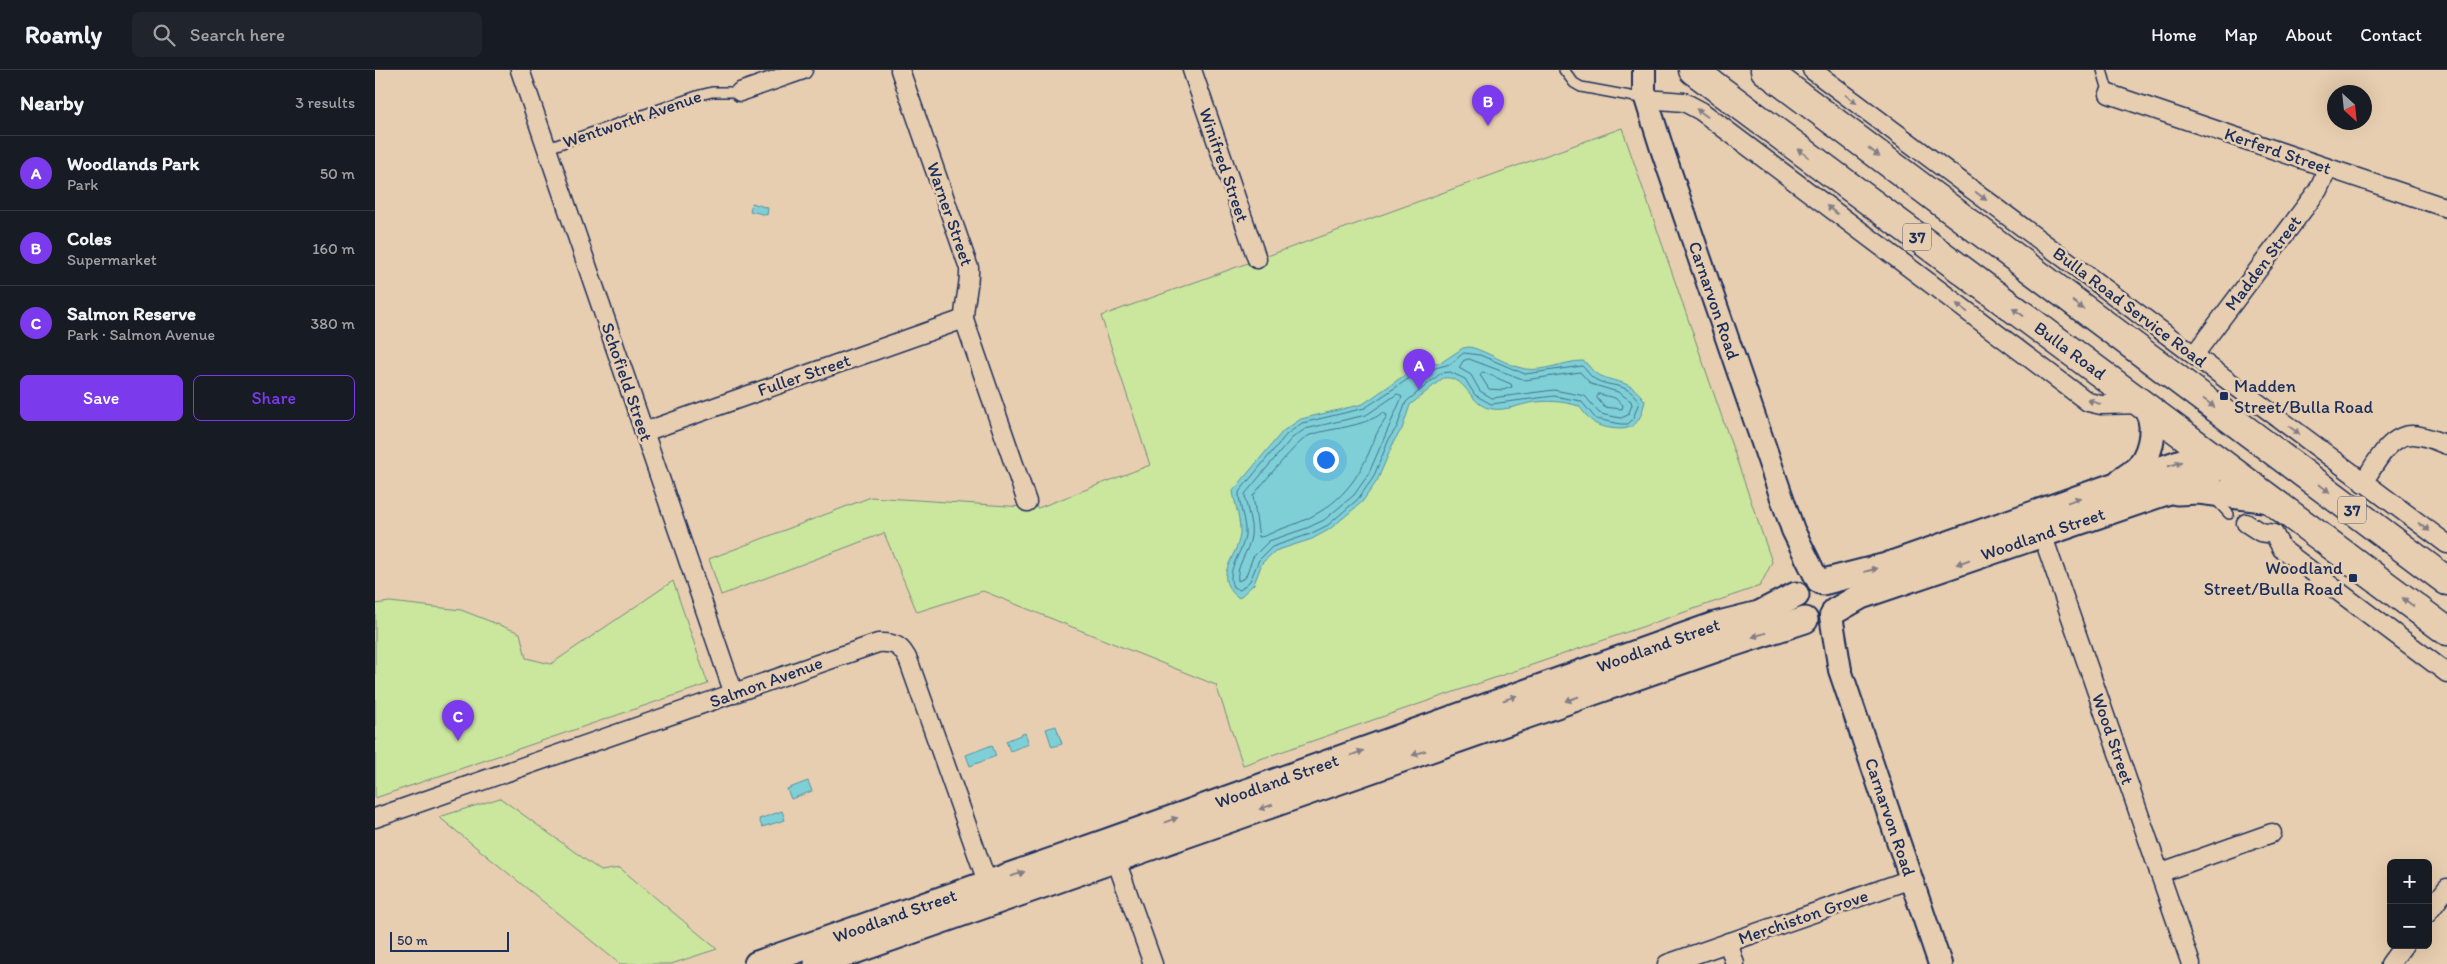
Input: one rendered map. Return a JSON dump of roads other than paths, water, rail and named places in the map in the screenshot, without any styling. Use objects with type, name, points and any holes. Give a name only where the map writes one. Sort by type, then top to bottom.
[{"type":"main road","name":"Bulla Road","points":[[1693,70],[2447,631]]},
{"type":"main road","name":"37","points":[[1765,70],[2447,581]]},
{"type":"main road","points":[[2113,486],[2135,470],[2149,447],[2151,422],[2147,410],[2142,404]]},
{"type":"main road","points":[[2215,459],[2256,438]]},
{"type":"main road","name":"Woodland Street","points":[[1593,680],[1821,618],[1861,596],[2039,524],[2113,486],[2215,459]]},
{"type":"main road","name":"Woodland Street","points":[[757,964],[991,893],[1593,680],[1715,626],[1759,614],[1810,586],[2039,524],[2164,493],[2199,480],[2215,459]]},
{"type":"main road","points":[[2164,493],[2193,491],[2271,500]]},
{"type":"main road","points":[[1810,586],[1830,586],[1837,598],[1821,618],[1796,609],[1810,586]]},
{"type":"main road","name":"Woodland Street","points":[[817,964],[991,893]]},
{"type":"street","name":"Schofield Street","points":[[520,70],[734,694]]},
{"type":"street","name":"Wentworth Avenue","points":[[740,92],[803,70]]},
{"type":"street","name":"Warner Street","points":[[900,70],[969,268],[970,281],[964,303],[964,319],[1027,502]]},
{"type":"street","name":"Winifred Street","points":[[1192,70],[1257,260]]},
{"type":"street","name":"Carnarvon Road","points":[[1644,70],[1643,84],[1646,98],[1793,530],[1810,586]]},
{"type":"street","name":"Bulla Road Service Road","points":[[1812,70],[2447,544]]},
{"type":"street","name":"Kerferd Street","points":[[2109,94],[2447,208]]},
{"type":"street","points":[[1646,98],[1684,102],[1701,111],[2088,402],[2101,405],[2142,404]]},
{"type":"street","name":"Madden Street","points":[[2194,355],[2318,190],[2329,168]]},
{"type":"street","name":"Fuller Street","points":[[644,432],[964,319]]},
{"type":"street","points":[[2363,483],[2389,446],[2403,436],[2422,437],[2447,445]]},
{"type":"street","points":[[2271,500],[2271,520],[2274,534],[2283,550],[2447,673]]},
{"type":"street","points":[[2246,523],[2260,532],[2274,534]]},
{"type":"street","name":"Wood Street","points":[[2039,524],[2191,964]]},
{"type":"street","name":"Carnarvon Road","points":[[1821,618],[1940,964]]},
{"type":"street","name":"Salmon Avenue","points":[[375,818],[878,643],[891,642],[899,646],[909,662],[991,893]]},
{"type":"street","points":[[2159,873],[2272,833]]},
{"type":"street","points":[[1113,851],[1153,964]]},
{"type":"street","name":"Merchiston Grove","points":[[1667,964],[1911,879]]},
{"type":"street","points":[[2432,908],[2447,888]]},
{"type":"street","points":[[1728,942],[1735,964]]},
{"type":"street","points":[[2390,964],[2401,949]]},
{"type":"lane","points":[[1564,70],[1574,83],[1581,87],[1646,98]]},
{"type":"lane","points":[[2102,70],[2109,94]]},
{"type":"lane","name":"Wentworth Avenue","points":[[547,148],[700,95],[712,92],[740,92]]},
{"type":"lane","points":[[2212,493],[2217,503],[2229,514]]},
{"type":"water","points":[[752,203],[768,208],[767,215],[750,211]]},
{"type":"water","points":[[1470,347],[1511,365],[1532,370],[1583,361],[1595,373],[1634,389],[1645,401],[1641,415],[1635,424],[1625,429],[1618,429],[1596,424],[1588,418],[1579,406],[1567,403],[1529,403],[1503,409],[1493,409],[1481,405],[1457,381],[1451,378],[1443,378],[1410,405],[1402,429],[1395,439],[1377,481],[1362,502],[1330,529],[1312,539],[1275,551],[1262,563],[1254,584],[1239,598],[1231,590],[1226,575],[1240,534],[1239,518],[1233,491],[1283,431],[1301,419],[1363,404],[1415,368],[1442,362],[1463,348]]},
{"type":"water","points":[[1056,726],[1062,744],[1052,747],[1046,729]]},
{"type":"water","points":[[1025,733],[1029,744],[1010,751],[1006,741]]},
{"type":"water","points":[[992,745],[996,756],[970,766],[966,755]]},
{"type":"water","points":[[808,781],[812,791],[791,799],[787,789]]},
{"type":"water","points":[[782,811],[785,820],[762,827],[759,819]]},
{"type":"place","name":"Coles","points":[[1488,126]]},
{"type":"place","name":"Woodlands Park","points":[[1419,390]]},
{"type":"place","name":"Madden Street/Bulla Road","points":[[2224,396]]},
{"type":"place","name":"Woodland Street/Bulla Road","points":[[2353,578]]},
{"type":"place","name":"Salmon Reserve","points":[[458,741]]}]
